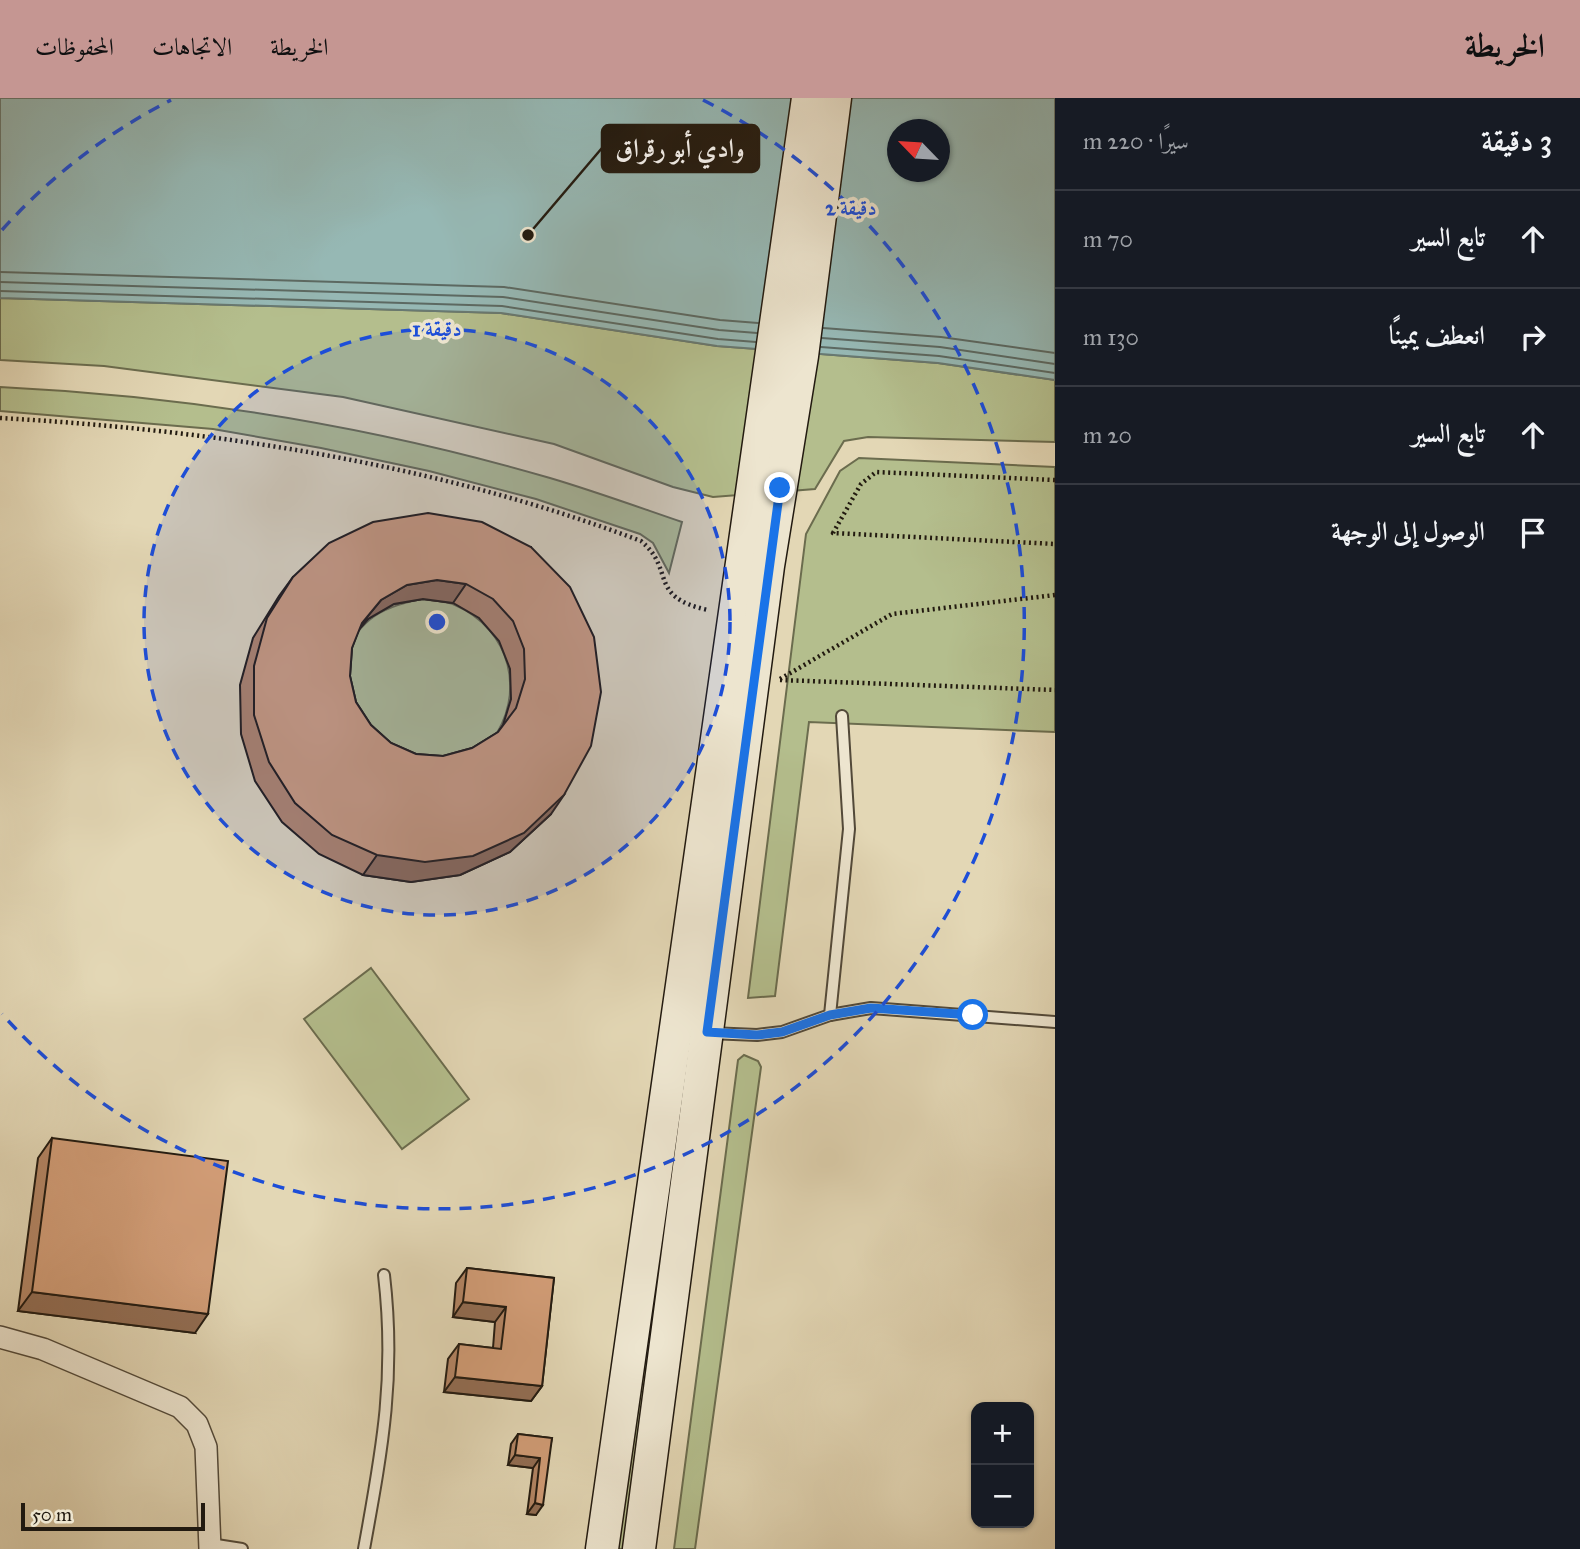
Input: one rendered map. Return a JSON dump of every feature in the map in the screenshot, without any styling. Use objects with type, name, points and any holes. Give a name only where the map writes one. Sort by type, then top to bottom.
[{"type":"street","points":[[639,1549],[707,1032],[771,374],[808,98]]},
{"type":"street","points":[[602,1549],[754,565],[802,356],[835,98]]},
{"type":"street","points":[[0,1338],[43,1349],[180,1407],[197,1424],[206,1447],[210,1546]]},
{"type":"lane","points":[[830,1015],[849,829],[849,791],[842,716]]},
{"type":"lane","points":[[707,1032],[757,1035],[782,1032],[830,1015],[891,1009],[1055,1022]]},
{"type":"lane","points":[[364,1549],[389,1394],[389,1319],[384,1275]]},
{"type":"lane","points":[[210,1546],[242,1549]]},
{"type":"path","points":[[0,418],[101,424],[259,443],[338,458],[485,493],[641,541],[653,554],[673,596],[683,605],[710,610]]},
{"type":"path","points":[[1055,480],[876,472],[861,484],[833,533],[1055,544]]},
{"type":"path","points":[[1055,595],[892,614],[779,680],[1055,690]]},
{"type":"green space","points":[[0,298],[501,313],[717,346],[938,363],[1055,380],[1055,442],[868,437],[844,441],[815,489],[713,497],[673,487],[554,444],[343,397],[104,366],[0,360]]},
{"type":"green space","points":[[0,387],[69,391],[208,406],[347,429],[415,443],[550,478],[682,522],[669,573],[653,543],[640,534],[536,499],[429,471],[213,429],[0,411]]},
{"type":"green space","points":[[859,458],[1055,467],[1055,732],[809,722],[775,996],[748,998],[806,534],[840,471]]},
{"type":"green space","points":[[423,599],[451,604],[474,616],[489,630],[508,664],[508,704],[502,723],[485,749],[472,761],[458,768],[378,762],[338,668],[352,639],[370,620],[392,607]]},
{"type":"green space","points":[[747,610],[624,1549],[615,1549]]},
{"type":"green space","points":[[371,968],[469,1099],[402,1149],[304,1019]]},
{"type":"green space","points":[[744,1055],[758,1061],[761,1067],[695,1549],[674,1549],[738,1060]]},
{"type":"water","points":[[0,98],[1055,98],[1055,380],[938,363],[717,346],[501,313],[0,298]]},
{"type":"building","points":[[428,513],[482,522],[531,547],[570,587],[594,637],[601,692],[591,746],[564,795],[524,833],[473,856],[425,862],[377,855],[332,835],[295,803],[269,762],[254,715],[254,666],[267,618],[293,577],[329,543],[373,522]],"holes":[[[437,580],[466,584],[493,599],[513,621],[524,649],[525,679],[516,708],[498,732],[472,748],[443,756],[416,754],[391,743],[371,725],[356,702],[350,676],[352,648],[362,623],[381,600],[407,585]]]},
{"type":"building","points":[[52,1138],[228,1161],[208,1314],[32,1292]]},
{"type":"building","points":[[467,1268],[554,1278],[542,1386],[455,1377],[459,1344],[501,1349],[506,1307],[463,1302]]},
{"type":"building","points":[[518,1434],[552,1438],[543,1505],[535,1503],[540,1458],[515,1455]]},
{"type":"place","name":"وادي أبو رقراق","points":[[528,235]]},
{"type":"route","points":[[780,488],[707,1032],[757,1035],[782,1032],[830,1015],[871,1008],[973,1015]]}]
